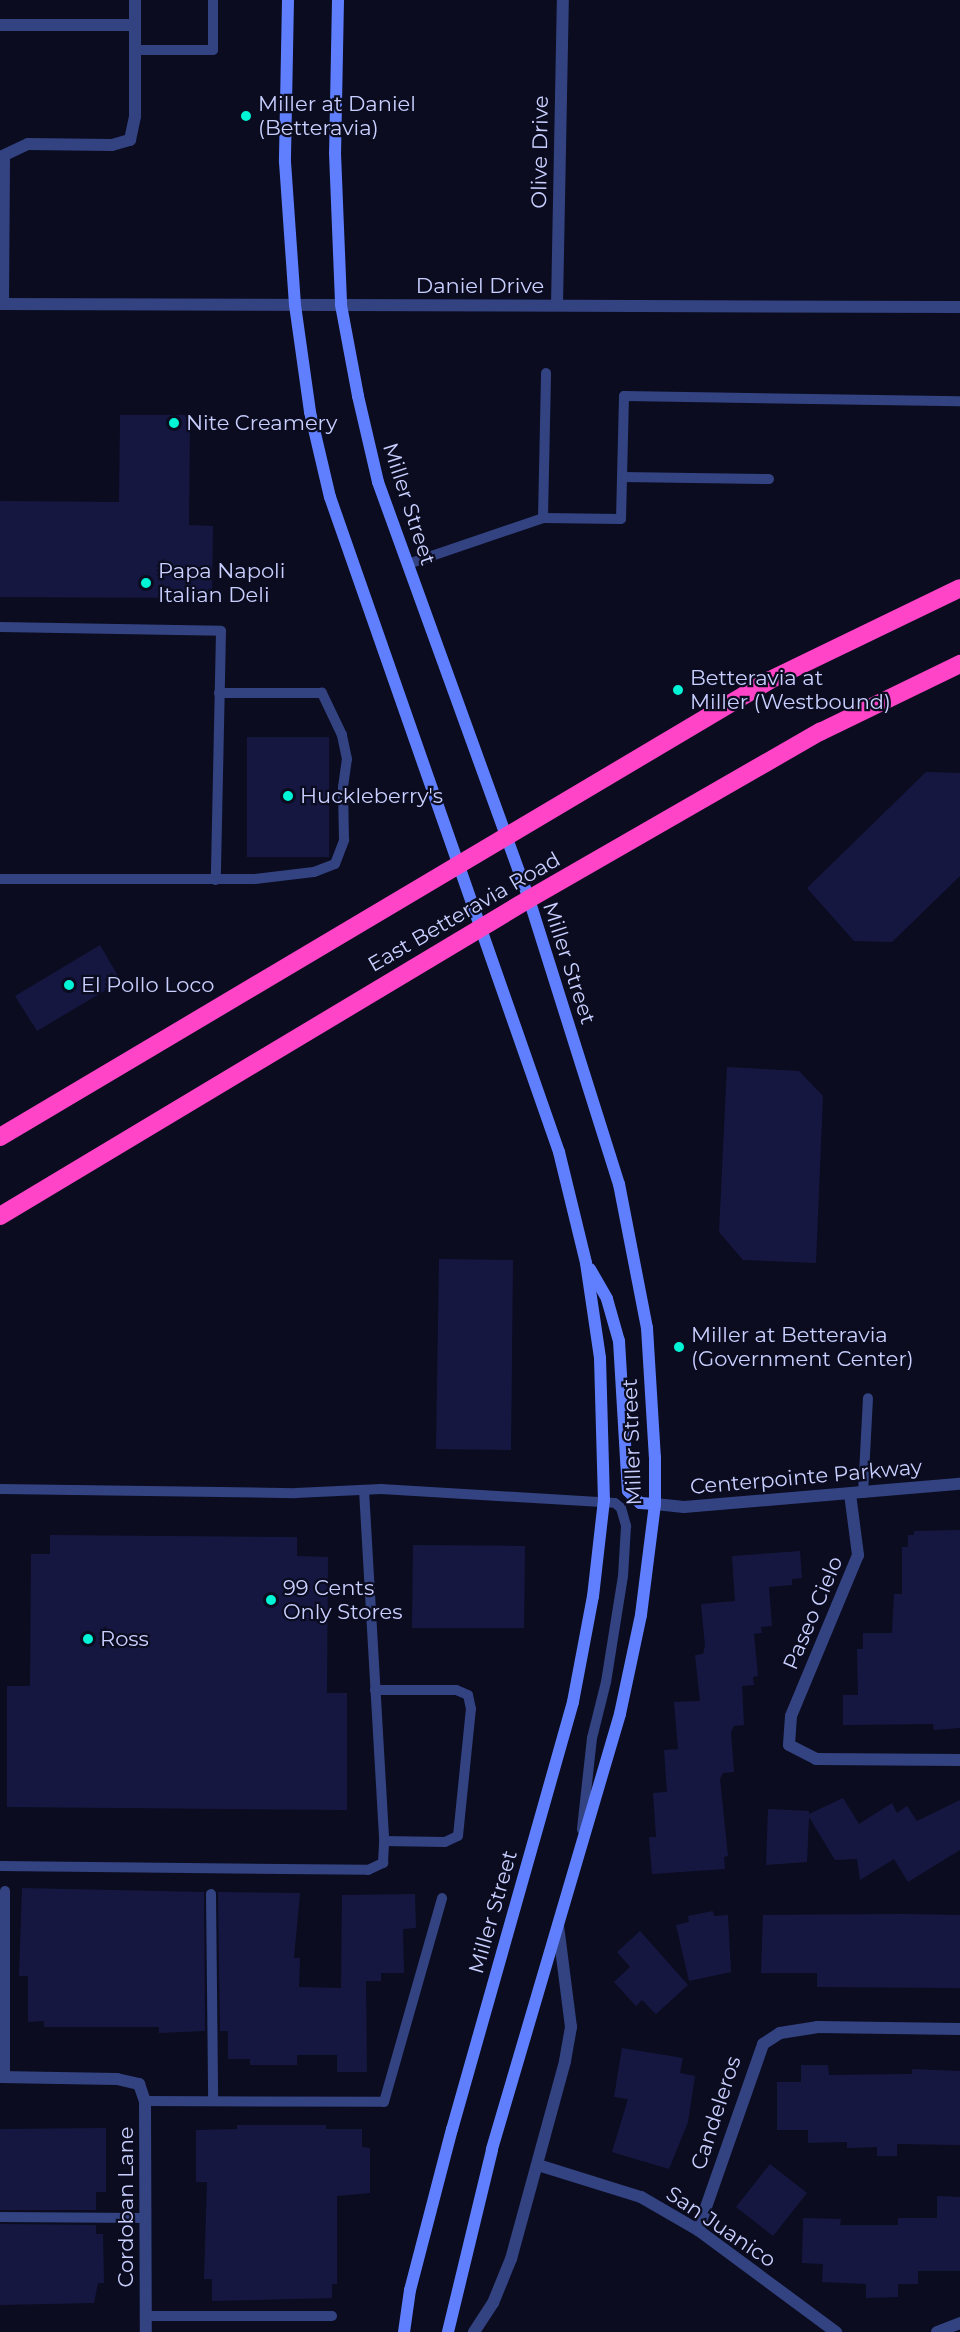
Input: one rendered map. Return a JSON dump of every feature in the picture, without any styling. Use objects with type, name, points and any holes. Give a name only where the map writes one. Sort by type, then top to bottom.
[{"type":"highway","name":"East Betteravia Road","points":[[0,1137],[770,680],[960,588]]},
{"type":"highway","name":"East Betteravia Road","points":[[0,1216],[529,899],[820,732],[960,664]]},
{"type":"street","points":[[1,304],[2,157],[28,144],[112,145],[130,140],[135,116],[135,0]]},
{"type":"street","name":"Miller Street","points":[[288,0],[285,162],[295,305],[310,412],[330,497],[559,1152],[586,1263],[600,1358],[604,1500],[594,1596],[573,1702],[452,2129],[410,2290],[404,2332]]},
{"type":"street","name":"Miller Street","points":[[338,0],[335,153],[341,305],[378,482],[529,899],[619,1184],[647,1328],[655,1504],[641,1615],[620,1714],[557,1921],[492,2150],[448,2332]]},
{"type":"street","name":"Olive Drive","points":[[557,305],[563,0]]},
{"type":"street","points":[[0,25],[135,25]]},
{"type":"street","name":"Daniel Drive","points":[[1,304],[960,307]]},
{"type":"street","points":[[586,1263],[607,1299],[618,1341],[628,1491],[640,1503],[655,1504]]},
{"type":"street","name":"Centerpointe Parkway","points":[[655,1504],[684,1507],[960,1484]]},
{"type":"street","name":"Paseo Cielo","points":[[856,1494],[858,1555],[791,1716],[789,1745],[816,1759],[960,1760]]},
{"type":"street","name":"Miller Street","points":[[474,2332],[493,2303],[511,2259],[538,2165],[571,2027],[557,1921]]},
{"type":"street","name":"Candeleros","points":[[698,2230],[763,2044],[780,2033],[817,2027],[960,2029]]},
{"type":"street","name":"Cordoban Lane","points":[[2,2077],[117,2079],[139,2084],[145,2101],[146,2332]]},
{"type":"street","name":"San Juanico","points":[[538,2165],[641,2197],[698,2230],[836,2332]]},
{"type":"street","points":[[937,2332],[960,2322]]},
{"type":"lane","points":[[135,50],[213,50],[213,0]]},
{"type":"lane","points":[[543,518],[546,373]]},
{"type":"lane","points":[[408,564],[543,518],[621,519],[624,396],[960,401]]},
{"type":"lane","points":[[622,477],[769,479]]},
{"type":"lane","points":[[0,627],[220,631],[216,880]]},
{"type":"lane","points":[[0,879],[255,879],[326,869],[340,858],[344,840],[346,747],[322,693],[219,693]]},
{"type":"lane","points":[[856,1494],[868,1398]]},
{"type":"lane","points":[[0,1489],[296,1493],[364,1490],[604,1500]]},
{"type":"lane","points":[[0,1866],[368,1870],[383,1863],[384,1841],[364,1490]]},
{"type":"lane","name":"Miller Street","points":[[581,1841],[592,1738],[606,1682],[623,1576],[626,1526],[621,1508],[604,1500]]},
{"type":"lane","points":[[375,1690],[456,1690],[468,1695],[471,1709],[458,1836],[445,1842],[384,1841]]},
{"type":"lane","points":[[2,2077],[5,1891]]},
{"type":"lane","points":[[211,1894],[213,2101]]},
{"type":"lane","points":[[145,2101],[384,2102],[442,1898]]},
{"type":"lane","points":[[0,2217],[146,2218]]},
{"type":"lane","points":[[146,2316],[332,2316]]},
{"type":"building","points":[[120,415],[190,415],[189,525],[213,526],[212,598],[0,597],[0,501],[119,502]]},
{"type":"building","points":[[247,737],[329,737],[329,857],[247,857]]},
{"type":"building","points":[[926,772],[960,773],[960,876],[892,942],[854,941],[807,888]]},
{"type":"building","points":[[100,945],[121,981],[37,1031],[15,996]]},
{"type":"building","points":[[727,1067],[799,1071],[823,1096],[816,1263],[743,1260],[719,1232]]},
{"type":"building","points":[[439,1259],[513,1260],[511,1450],[436,1449]]},
{"type":"building","points":[[960,1530],[960,1728],[934,1730],[933,1724],[843,1725],[843,1695],[858,1695],[857,1649],[863,1649],[863,1633],[892,1633],[894,1594],[902,1594],[902,1547],[908,1547],[908,1535],[914,1535],[914,1531]]},
{"type":"building","points":[[50,1535],[297,1537],[297,1556],[328,1557],[327,1693],[347,1693],[347,1810],[7,1807],[7,1686],[30,1686],[31,1554],[50,1554]]},
{"type":"building","points":[[413,1545],[525,1546],[524,1628],[412,1628]]},
{"type":"building","points":[[800,1551],[802,1578],[792,1579],[792,1585],[769,1587],[772,1626],[761,1627],[762,1633],[754,1634],[758,1676],[753,1677],[754,1685],[742,1686],[744,1725],[734,1726],[731,1732],[734,1772],[723,1773],[720,1779],[728,1856],[724,1857],[725,1869],[652,1874],[649,1837],[656,1837],[653,1793],[667,1792],[664,1750],[678,1749],[674,1702],[700,1701],[695,1655],[703,1654],[705,1646],[701,1604],[735,1601],[732,1556]]},
{"type":"building","points":[[843,1798],[859,1824],[892,1803],[897,1813],[907,1806],[917,1821],[960,1800],[960,1850],[908,1882],[894,1859],[860,1880],[857,1859],[835,1860],[809,1817],[807,1862],[766,1865],[768,1809],[809,1811],[809,1814]]},
{"type":"building","points":[[22,1888],[204,1892],[205,2031],[159,2033],[159,2027],[44,2027],[44,2021],[28,2022],[28,1976],[19,1976]]},
{"type":"building","points":[[218,1892],[300,1893],[294,1958],[300,1958],[299,1987],[341,1988],[342,1895],[415,1894],[416,1928],[403,1929],[404,1973],[381,1973],[381,1981],[366,1981],[367,2072],[337,2072],[337,2055],[297,2055],[297,2065],[250,2065],[250,2059],[228,2059],[228,2031],[220,2031]]},
{"type":"building","points":[[713,1911],[714,1916],[728,1915],[731,1972],[689,1981],[676,1925],[689,1922],[688,1916]]},
{"type":"building","points":[[763,1915],[960,1915],[960,1988],[817,1987],[817,1973],[761,1973]]},
{"type":"building","points":[[640,1931],[688,1985],[656,2014],[642,2000],[636,2006],[614,1982],[630,1967],[617,1952]]},
{"type":"building","points":[[622,2048],[683,2058],[680,2073],[695,2076],[688,2122],[669,2169],[612,2152],[628,2099],[614,2097]]},
{"type":"building","points":[[801,2065],[828,2065],[829,2075],[912,2074],[912,2069],[960,2071],[960,2145],[897,2144],[897,2156],[877,2156],[877,2147],[847,2148],[847,2142],[808,2143],[808,2130],[777,2130],[777,2082],[801,2082]]},
{"type":"building","points":[[237,2125],[326,2125],[326,2129],[362,2129],[362,2147],[370,2148],[370,2193],[337,2196],[337,2284],[332,2284],[332,2298],[212,2301],[212,2279],[204,2279],[207,2182],[196,2182],[196,2130],[237,2129]]},
{"type":"building","points":[[106,2128],[106,2192],[96,2192],[96,2210],[0,2210],[0,2129]]},
{"type":"building","points":[[770,2164],[807,2193],[773,2236],[736,2207]]},
{"type":"building","points":[[937,2196],[960,2197],[960,2271],[918,2271],[918,2284],[898,2284],[898,2297],[866,2298],[866,2284],[822,2282],[823,2264],[802,2263],[803,2218],[841,2219],[840,2225],[898,2225],[898,2218],[937,2218]]},
{"type":"building","points":[[0,2224],[96,2225],[96,2234],[103,2234],[104,2283],[98,2283],[94,2303],[0,2305]]},
{"type":"place","name":"Miller at Daniel (Betteravia)","points":[[246,116]]},
{"type":"place","name":"Nite Creamery","points":[[174,423]]},
{"type":"place","name":"Papa Napoli Italian Deli","points":[[146,583]]},
{"type":"place","name":"Betteravia at Miller (Westbound)","points":[[678,690]]},
{"type":"place","name":"Huckleberry's","points":[[288,796]]},
{"type":"place","name":"El Pollo Loco","points":[[69,985]]},
{"type":"place","name":"Miller at Betteravia (Government Center)","points":[[679,1347]]},
{"type":"place","name":"99 Cents Only Stores","points":[[271,1600]]},
{"type":"place","name":"Ross","points":[[88,1639]]}]
